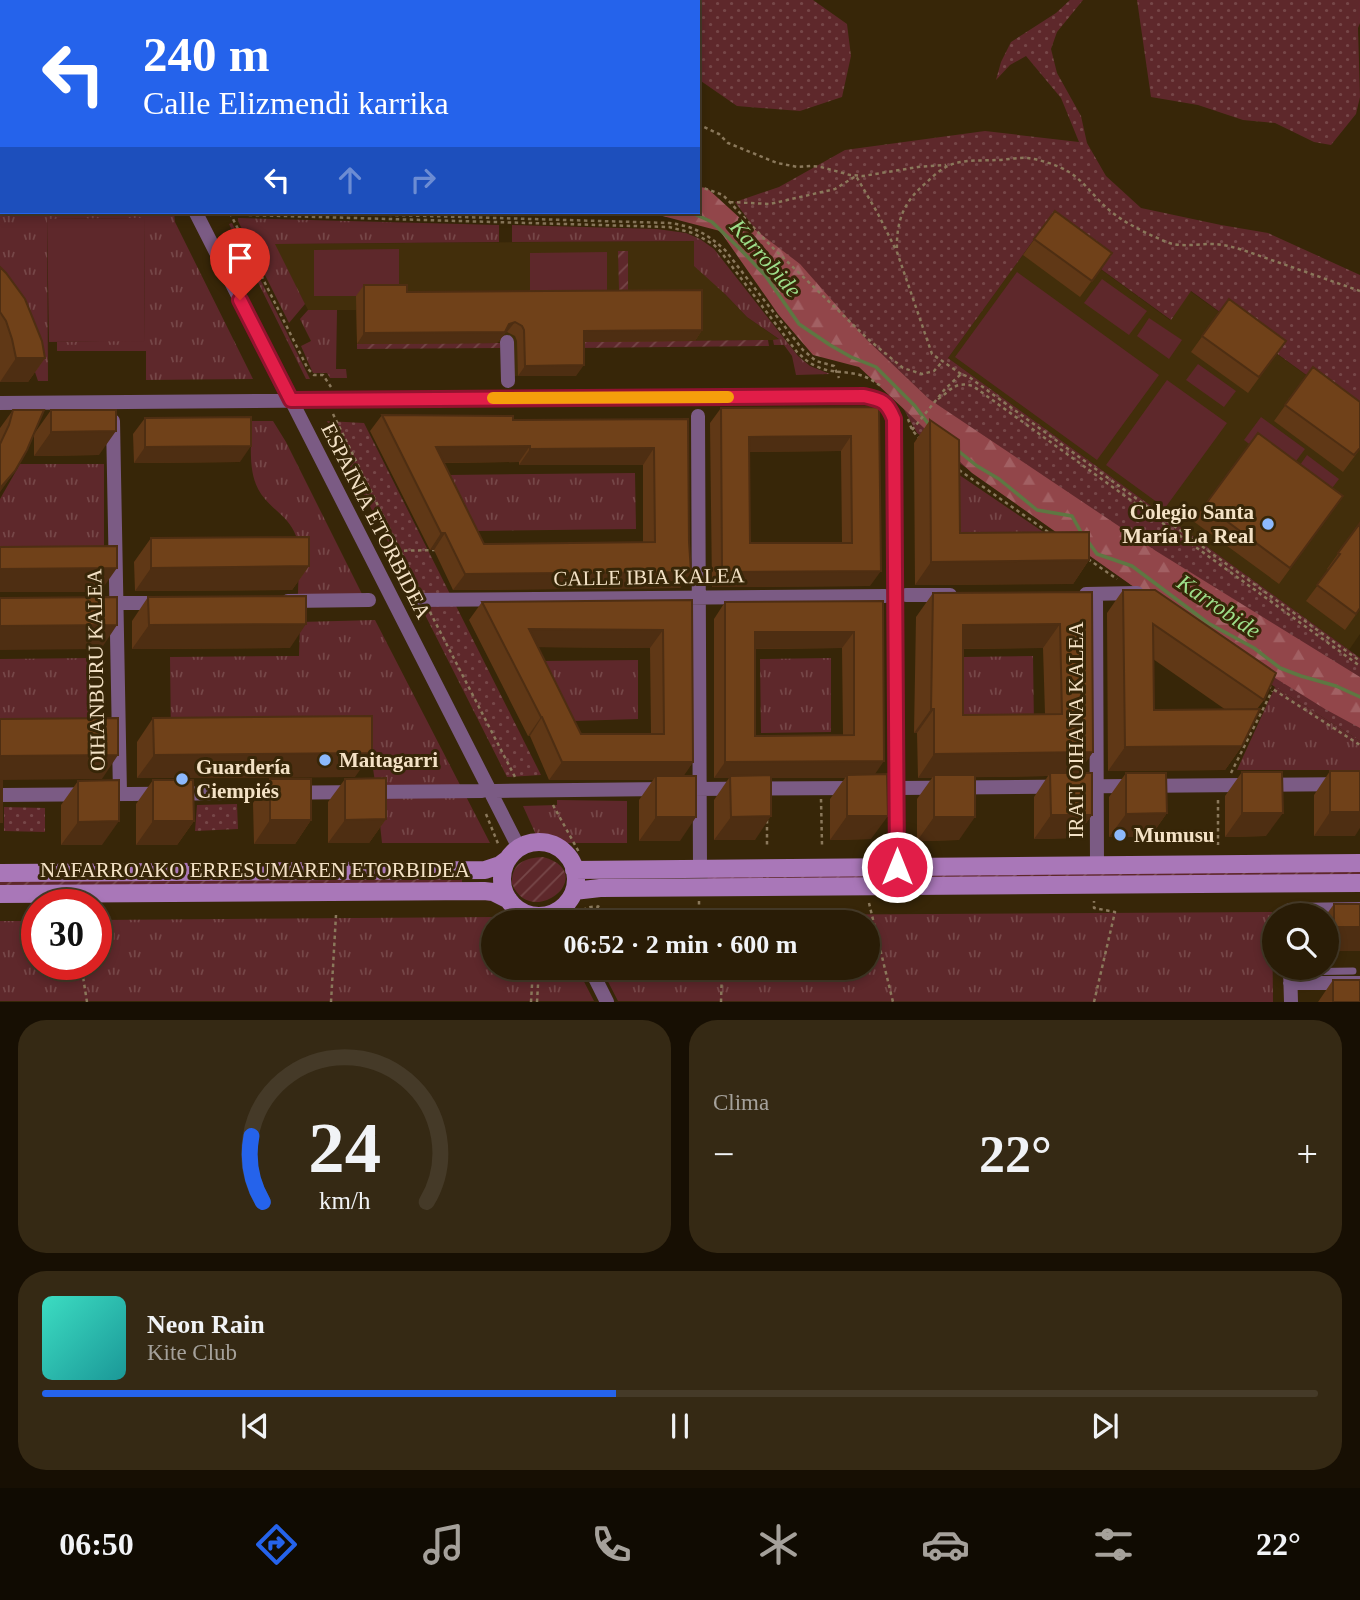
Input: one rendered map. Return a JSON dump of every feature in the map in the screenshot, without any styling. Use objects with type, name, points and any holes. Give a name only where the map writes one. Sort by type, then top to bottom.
[{"type":"street","name":"ESPAINIA ETORBIDEA","points":[[197,214],[291,400],[508,852]]},
{"type":"street","points":[[507,342],[508,381]]},
{"type":"street","points":[[0,403],[864,396],[881,400],[901,418],[897,867]]},
{"type":"street","points":[[698,416],[700,868]]},
{"type":"street","name":"OIHANBURU KALEA","points":[[113,421],[120,794]]},
{"type":"street","points":[[1069,594],[1137,593]]},
{"type":"street","name":"IRATI OIHANA KALEA","points":[[1096,594],[1097,865]]},
{"type":"street","points":[[906,596],[960,595]]},
{"type":"street","name":"CALLE IBIA KALEA","points":[[419,600],[885,596]]},
{"type":"street","points":[[276,601],[369,600]]},
{"type":"street","points":[[90,603],[183,602]]},
{"type":"street","points":[[0,794],[1360,784]]},
{"type":"street","name":"NAFARROAKO ERRESUMAREN ETORBIDEA","points":[[0,873],[485,870],[495,867],[508,852],[529,843],[541,842],[562,850],[570,859],[578,862]]},
{"type":"street","points":[[502,905],[503,867],[508,852]]},
{"type":"street","points":[[565,910],[564,906],[574,891],[578,862],[700,868],[1360,863]]},
{"type":"street","points":[[574,891],[600,888],[1360,883]]},
{"type":"street","points":[[1290,884],[1290,903]]},
{"type":"street","name":"NAFARROAKO ERRESUMAREN ETORBIDEA","points":[[0,894],[493,891],[502,905],[517,910]]},
{"type":"street","points":[[1339,910],[1360,909]]},
{"type":"street","points":[[596,980],[607,1002]]},
{"type":"street","points":[[1290,980],[1291,1002]]},
{"type":"lane","points":[[1315,883],[1331,891],[1360,891]]},
{"type":"path","points":[[700,125],[719,134],[728,143],[778,163],[797,167],[821,167],[856,176],[964,162],[1028,158],[1070,173],[1119,217],[1133,227],[1166,242],[1175,245],[1211,244],[1233,247],[1360,291]]},
{"type":"path","points":[[898,257],[896,234],[905,206],[914,193],[949,165]]},
{"type":"path","points":[[730,202],[770,204],[835,189],[856,176]]},
{"type":"path","points":[[856,176],[898,257],[932,354],[969,377],[1360,664]]},
{"type":"path","points":[[700,187],[723,195],[772,247],[868,340],[903,368],[922,374],[934,371],[942,362]]},
{"type":"path","name":"ESPAINIA ETORBIDEA","points":[[230,214],[308,369],[314,375],[323,375],[331,388],[335,421],[399,550],[419,600],[522,790]]},
{"type":"path","points":[[244,214],[685,229],[704,238],[721,252],[797,352],[807,361],[817,367],[866,376],[887,390]]},
{"type":"path","points":[[359,214],[669,223],[694,228],[711,237],[725,250],[803,350],[816,361],[834,366],[839,378]]},
{"type":"path","points":[[901,418],[912,430],[945,388],[961,374]]},
{"type":"path","points":[[936,401],[952,387],[963,384],[973,386],[1360,664]]},
{"type":"path","points":[[390,551],[437,550]]},
{"type":"path","points":[[1219,845],[1222,785],[1273,690]]},
{"type":"path","points":[[821,788],[822,845]]},
{"type":"path","points":[[767,789],[767,846]]},
{"type":"path","points":[[551,804],[556,808],[575,846],[578,862]]},
{"type":"path","points":[[492,810],[485,815],[499,846],[508,852]]},
{"type":"path","points":[[1094,885],[1094,908],[1115,912],[1094,1002]]},
{"type":"path","points":[[866,886],[892,1002]]},
{"type":"path","points":[[582,910],[598,907],[600,903]]},
{"type":"path","points":[[502,905],[506,910]]},
{"type":"path","points":[[331,1002],[336,915]]},
{"type":"path","points":[[84,980],[87,1002]]},
{"type":"path","points":[[531,1002],[532,980]]},
{"type":"path","points":[[537,1002],[538,980]]},
{"type":"path","points":[[721,1002],[722,980]]},
{"type":"shaded area","name":"Colegio Santa María La Real","points":[[1043,227],[1170,320],[1190,291],[1360,414],[1360,634],[1349,650],[948,358]]},
{"type":"shaded area","points":[[694,241],[725,294],[747,317],[780,340],[577,342],[576,376],[513,376],[512,342],[357,344],[356,310],[308,310],[274,244]]},
{"type":"green space","points":[[700,0],[813,0],[847,24],[851,56],[842,97],[800,111],[737,106],[700,80]]},
{"type":"green space","points":[[1070,0],[1083,0],[1057,32],[1051,49],[1057,73],[1081,116],[1087,143],[1106,176],[1141,208],[1268,233],[1360,275],[1360,414],[1191,291],[1171,320],[1043,227],[948,358],[1360,658],[1360,741],[1275,687],[917,433],[902,406],[816,311],[735,202],[779,187],[845,150],[985,131],[1079,142],[1061,98],[1026,56],[1010,65],[996,80],[1011,42],[1056,13]]},
{"type":"green space","points":[[1137,0],[1360,0],[1360,97],[1356,114],[1331,145],[1314,142],[1275,123],[1243,120],[1198,105],[1151,97]]},
{"type":"green space","points":[[700,187],[707,188],[741,219],[800,264],[867,340],[929,399],[1156,551],[1360,677],[1360,728],[1171,613],[972,473],[859,367],[813,355],[778,314],[720,231],[655,214],[700,214]]},
{"type":"green space","points":[[0,214],[174,214],[175,222],[253,379],[146,380],[146,351],[57,351],[57,342],[145,340],[144,218],[47,219],[48,381],[38,381],[0,295]]},
{"type":"green space","points":[[144,218],[145,341],[49,342],[47,219]]},
{"type":"green space","points":[[238,218],[499,225],[499,242],[275,244],[305,304],[289,323]]},
{"type":"green space","points":[[232,223],[310,379],[306,379],[229,224]]},
{"type":"green space","points":[[512,225],[657,229],[686,233],[700,239],[714,249],[798,356],[810,366],[830,374],[796,375],[792,356],[784,345],[774,345],[773,340],[779,339],[747,317],[694,266],[694,241],[512,242]]},
{"type":"green space","points":[[399,249],[399,296],[314,296],[314,250]]},
{"type":"green space","points":[[618,251],[628,251],[628,290],[619,290]]},
{"type":"green space","points":[[607,252],[607,291],[530,292],[530,253]]},
{"type":"green space","points":[[1017,272],[1159,375],[1097,460],[955,357]]},
{"type":"green space","points":[[1102,279],[1147,311],[1129,335],[1084,303]]},
{"type":"green space","points":[[308,310],[337,310],[336,369],[346,369],[347,378],[330,378],[327,373],[313,373],[301,346],[311,341],[300,319]]},
{"type":"green space","points":[[1149,318],[1182,340],[1169,359],[1137,336]]},
{"type":"green space","points":[[768,340],[769,346],[576,348],[576,342]]},
{"type":"green space","points":[[500,343],[500,348],[357,349],[357,344]]},
{"type":"green space","points":[[1198,364],[1236,391],[1224,407],[1186,380]]},
{"type":"green space","points":[[1167,380],[1227,423],[1165,508],[1106,465]]},
{"type":"green space","points":[[1261,417],[1305,449],[1287,473],[1244,440]]},
{"type":"green space","points":[[251,421],[273,421],[363,596],[298,596],[298,543],[286,520],[265,499],[255,482],[251,462]]},
{"type":"green space","points":[[327,421],[364,423],[541,775],[507,777]]},
{"type":"green space","points":[[1307,455],[1339,479],[1326,496],[1295,472]]},
{"type":"green space","points":[[20,464],[104,464],[104,546],[0,548],[0,499]]},
{"type":"green space","points":[[949,468],[1061,544],[948,543]]},
{"type":"green space","points":[[635,473],[636,529],[476,531],[449,475]]},
{"type":"green space","points":[[375,620],[490,843],[382,843],[368,734],[171,737],[170,657],[299,656],[300,622]]},
{"type":"green space","points":[[1033,656],[1034,727],[963,728],[963,657]]},
{"type":"green space","points":[[92,658],[93,736],[0,737],[0,659]]},
{"type":"green space","points":[[831,658],[831,732],[761,733],[760,659]]},
{"type":"green space","points":[[638,660],[638,719],[573,721],[544,661]]},
{"type":"green space","points":[[1275,687],[1360,741],[1360,770],[1237,770]]},
{"type":"green space","points":[[557,800],[627,801],[627,843],[564,843],[552,838],[537,837],[523,806],[557,805]]},
{"type":"green space","points":[[237,804],[238,829],[195,831],[197,805]]},
{"type":"green space","points":[[4,807],[45,808],[45,832],[4,831]]},
{"type":"green space","points":[[543,857],[559,865],[565,875],[564,885],[557,894],[546,900],[533,902],[521,897],[512,884],[512,877],[520,863]]},
{"type":"green space","points":[[1360,870],[1360,876],[707,882],[708,875]]},
{"type":"green space","points":[[462,877],[462,883],[0,888],[0,881]]},
{"type":"green space","points":[[1262,912],[1262,980],[1273,980],[1273,1002],[618,1001],[607,980],[880,980],[880,914]]},
{"type":"green space","points":[[481,917],[481,980],[583,980],[594,1001],[0,1001],[0,921],[21,921],[21,980],[112,980],[112,920]]},
{"type":"building","points":[[1055,211],[1112,253],[1092,281],[1034,239]]},
{"type":"building","points":[[0,267],[25,299],[42,341],[45,358],[16,358],[6,321],[0,312]]},
{"type":"building","points":[[364,285],[407,285],[407,292],[702,290],[702,330],[584,331],[584,365],[525,366],[524,330],[515,322],[509,324],[505,332],[364,333]]},
{"type":"building","points":[[1229,299],[1286,341],[1259,377],[1202,336]]},
{"type":"building","points":[[1313,367],[1360,402],[1360,448],[1354,455],[1285,405]]},
{"type":"building","points":[[879,407],[881,571],[722,572],[721,408]],"holes":[[[851,436],[852,543],[750,543],[749,437]]]},
{"type":"building","points":[[13,410],[44,410],[27,450],[15,471],[0,488],[0,444]]},
{"type":"building","points":[[51,410],[116,410],[116,431],[51,432]]},
{"type":"building","points":[[382,415],[513,416],[513,420],[688,419],[691,572],[465,574],[445,533],[441,533]],"holes":[[[530,446],[530,449],[654,448],[655,542],[484,544],[436,447]]]},
{"type":"building","points":[[251,417],[251,446],[145,447],[145,418]]},
{"type":"building","points":[[930,420],[959,440],[960,533],[1089,532],[1089,560],[931,562]]},
{"type":"building","points":[[1258,433],[1343,496],[1290,568],[1205,505]]},
{"type":"building","points":[[1360,523],[1360,608],[1356,614],[1317,585]]},
{"type":"building","points":[[309,537],[309,566],[151,568],[151,538]]},
{"type":"building","points":[[117,546],[117,568],[0,569],[0,547]]},
{"type":"building","points":[[1123,590],[1155,590],[1276,673],[1264,700],[1153,624],[1154,710],[1260,709],[1242,746],[1125,747]]},
{"type":"building","points":[[1092,592],[1093,752],[934,754],[934,709],[931,709],[933,593]],"holes":[[[1060,624],[1062,714],[963,715],[963,625]]]},
{"type":"building","points":[[306,596],[306,624],[149,625],[148,597]]},
{"type":"building","points":[[117,597],[117,625],[0,626],[0,598]]},
{"type":"building","points":[[692,600],[693,762],[562,762],[542,717],[482,602]],"holes":[[[529,629],[663,630],[664,734],[581,734]]]},
{"type":"building","points":[[883,601],[884,761],[725,762],[725,602]],"holes":[[[755,632],[854,632],[854,735],[755,736]]]},
{"type":"building","points":[[372,716],[372,753],[154,755],[153,718]]},
{"type":"building","points":[[118,718],[118,755],[0,756],[0,719]]},
{"type":"building","points":[[1330,771],[1360,771],[1360,812],[1330,812]]},
{"type":"building","points":[[1242,772],[1282,772],[1283,813],[1242,813]]},
{"type":"building","points":[[1050,773],[1092,773],[1092,815],[1051,815]]},
{"type":"building","points":[[1126,773],[1166,773],[1167,813],[1126,814]]},
{"type":"building","points":[[887,774],[888,816],[847,816],[847,775]]},
{"type":"building","points":[[771,775],[771,816],[731,817],[730,776]]},
{"type":"building","points":[[934,775],[975,775],[975,817],[934,817]]},
{"type":"building","points":[[656,776],[696,776],[696,817],[656,817]]},
{"type":"building","points":[[386,778],[386,819],[345,820],[345,779]]},
{"type":"building","points":[[270,779],[311,779],[311,820],[270,820]]},
{"type":"building","points":[[119,780],[119,821],[78,822],[78,781]]},
{"type":"building","points":[[153,780],[193,780],[194,821],[153,821]]},
{"type":"building","points":[[2,781],[2,822],[0,822]]},
{"type":"building","points":[[1339,904],[1360,904],[1360,927],[1339,927]]},
{"type":"building","points":[[1333,980],[1360,980],[1360,1002],[1333,1002]]},
{"type":"waterway","name":"Karrobide","points":[[694,214],[712,222],[765,275],[799,324],[851,357],[876,367],[915,406],[930,426]]},
{"type":"waterway","name":"Karrobide","points":[[956,449],[1037,510],[1072,516],[1082,534]]},
{"type":"waterway","name":"Karrobide","points":[[1087,540],[1097,554],[1132,566],[1208,623],[1254,648],[1280,668],[1336,686],[1360,697]]},
{"type":"slow traffic","points":[[493,398],[728,397]]},
{"type":"place","name":"Colegio Santa María La Real","points":[[1268,524]]},
{"type":"place","name":"Maitagarri","points":[[325,760]]},
{"type":"place","name":"Guardería Ciempiés","points":[[182,779]]},
{"type":"place","name":"Mumusu","points":[[1120,835]]},
{"type":"route","points":[[240,300],[291,400],[864,396],[881,400],[889,407],[894,419],[897,867]]}]
